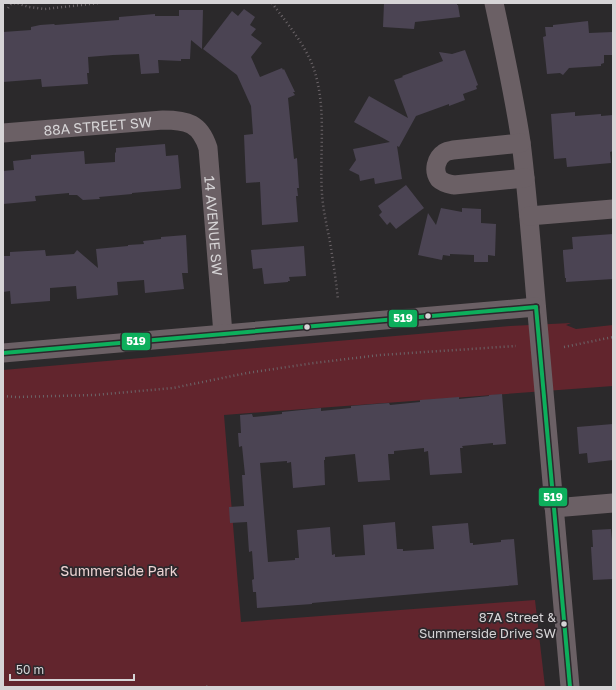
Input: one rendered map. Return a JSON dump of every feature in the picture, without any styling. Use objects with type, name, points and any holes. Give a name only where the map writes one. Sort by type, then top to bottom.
[{"type":"street","points":[[498,3],[494,3],[508,69],[521,143],[525,178],[570,687]]},
{"type":"street","name":"88A STREET SW","points":[[3,133],[163,120],[185,121],[191,124]]},
{"type":"street","name":"14 AVENUE SW","points":[[191,124],[202,134],[208,148],[223,334]]},
{"type":"street","points":[[521,143],[445,152],[439,157],[436,172],[439,179],[446,184],[454,185],[525,178]]},
{"type":"street","points":[[529,216],[613,209]]},
{"type":"street","points":[[3,353],[536,307]]},
{"type":"street","points":[[554,508],[613,503]]},
{"type":"path","points":[[8,8],[11,4],[16,3],[29,7],[45,9],[99,3]]},
{"type":"path","points":[[272,3],[303,46],[315,74],[318,86],[321,102],[322,196],[338,300]]},
{"type":"path","points":[[564,347],[613,337]]},
{"type":"path","points":[[3,396],[95,396],[173,388],[262,371],[380,354],[516,346]]},
{"type":"green space","name":"Summerside Park","points":[[571,323],[566,325],[576,329],[613,325],[613,386],[224,415],[241,622],[535,600],[545,687],[3,687],[3,370],[510,326]]},
{"type":"building","points":[[384,3],[457,3],[460,17],[415,22],[414,29],[383,27]]},
{"type":"building","points":[[244,9],[255,17],[250,25],[256,29],[251,35],[262,43],[251,57],[260,77],[282,68],[283,70],[284,69],[295,92],[293,92],[295,95],[288,98],[294,159],[297,158],[299,188],[297,188],[298,196],[296,196],[298,222],[262,225],[260,182],[246,183],[244,135],[253,134],[251,106],[237,75],[203,49],[232,11],[238,16]]},
{"type":"building","points":[[179,10],[203,10],[202,49],[191,40],[190,59],[181,59],[181,61],[158,60],[159,73],[141,74],[139,54],[113,55],[88,57],[88,84],[42,87],[41,79],[3,82],[3,32],[31,30],[31,27],[40,25],[119,20],[119,17],[155,14],[155,16],[179,16]]},
{"type":"building","points":[[588,21],[589,33],[613,32],[613,55],[604,55],[604,63],[601,64],[601,66],[569,68],[563,75],[560,73],[547,74],[543,37],[546,36],[545,27]]},
{"type":"building","points":[[465,50],[478,85],[476,86],[477,89],[463,94],[465,100],[416,116],[399,147],[397,146],[402,179],[375,184],[374,178],[360,181],[359,175],[349,170],[356,160],[353,149],[390,142],[354,122],[369,96],[408,118],[394,80],[443,61],[439,52],[452,54]]},
{"type":"building","points":[[575,112],[575,116],[601,114],[601,116],[613,115],[613,151],[610,152],[611,163],[567,167],[566,158],[554,159],[551,114]]},
{"type":"building","points":[[165,144],[166,156],[178,155],[181,188],[179,189],[132,193],[99,197],[100,199],[83,200],[77,195],[69,195],[69,193],[35,196],[36,201],[3,204],[3,171],[14,170],[13,161],[31,159],[31,155],[84,151],[85,164],[115,162],[116,148]]},
{"type":"building","points":[[406,185],[424,208],[396,229],[390,222],[387,225],[379,215],[382,212],[378,206]]},
{"type":"building","points":[[441,208],[462,212],[462,208],[481,209],[481,223],[496,224],[495,256],[488,255],[488,262],[474,262],[474,255],[443,255],[442,260],[418,255],[428,213],[436,225]]},
{"type":"building","points":[[613,234],[613,279],[566,282],[563,250],[573,249],[572,237]]},
{"type":"building","points":[[186,235],[188,273],[182,273],[184,289],[145,293],[144,280],[117,282],[118,295],[77,299],[76,286],[50,288],[50,301],[11,304],[10,291],[3,292],[3,256],[10,256],[10,252],[45,250],[46,256],[74,254],[77,250],[98,268],[96,249],[144,244],[143,241],[161,239],[161,237]]},
{"type":"building","points":[[304,246],[306,276],[289,277],[290,281],[288,282],[264,284],[262,268],[253,269],[251,250]]},
{"type":"building","points":[[502,394],[506,444],[493,445],[493,443],[462,446],[463,448],[460,448],[462,473],[430,475],[428,451],[424,452],[424,448],[394,451],[394,454],[388,454],[390,480],[358,482],[355,454],[325,457],[325,485],[293,488],[291,462],[260,463],[268,562],[295,560],[295,558],[299,558],[297,530],[330,527],[332,555],[335,554],[335,557],[365,555],[363,525],[395,522],[397,549],[403,549],[403,551],[434,549],[432,526],[468,523],[470,543],[473,543],[473,545],[514,539],[518,585],[257,608],[256,592],[253,592],[252,580],[254,579],[252,551],[249,552],[247,522],[230,523],[229,507],[244,506],[242,475],[245,475],[242,446],[239,447],[238,433],[241,433],[240,415],[252,414],[253,417],[321,408],[321,411],[351,408],[351,406],[389,403],[390,405],[420,402],[420,400],[459,397],[459,399]]},
{"type":"building","points":[[613,424],[613,460],[588,463],[587,453],[579,454],[577,427]]},
{"type":"building","points":[[611,529],[613,579],[593,580],[591,547],[593,547],[592,530]]},
{"type":"transit line","name":"519","points":[[536,307],[570,687]]},
{"type":"transit line","name":"519","points":[[3,353],[536,307]]},
{"type":"place","name":"87A Street & Summerside Drive SW","points":[[564,624]]}]
